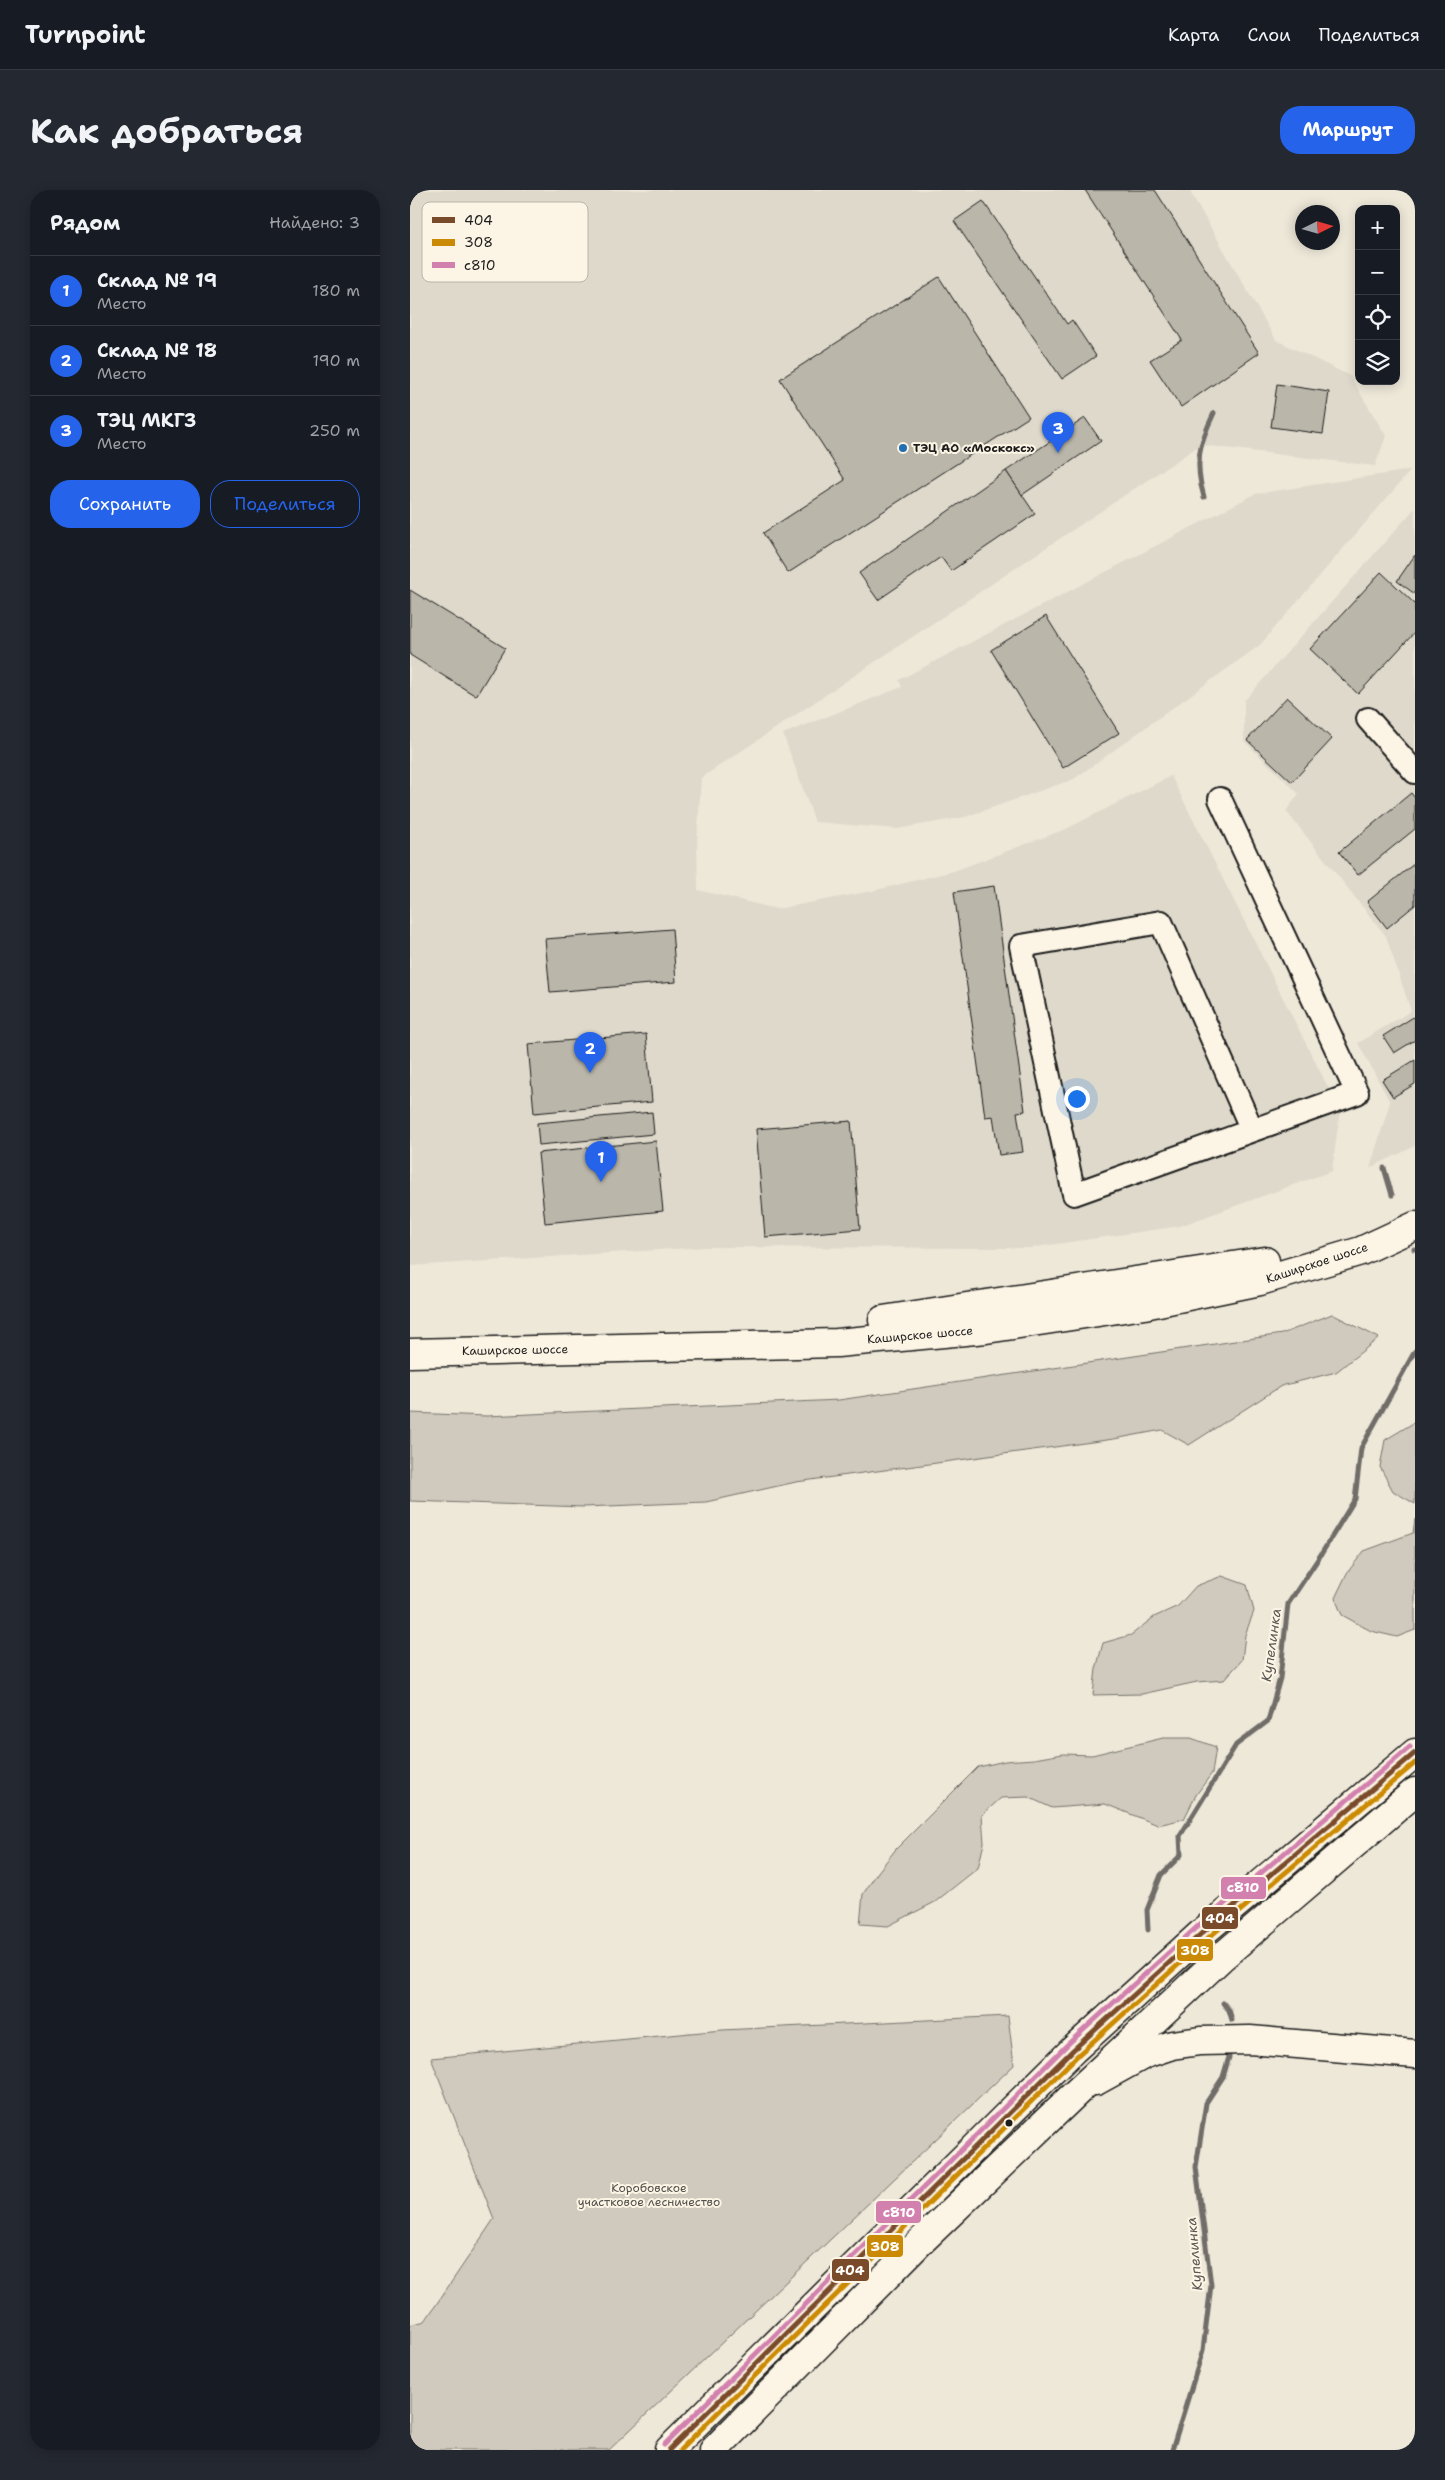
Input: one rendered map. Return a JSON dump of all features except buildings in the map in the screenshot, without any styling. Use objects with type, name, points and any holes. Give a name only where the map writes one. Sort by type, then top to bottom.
[{"type":"main road","name":"Каширское шоссе","points":[[410,1335],[812,1325],[900,1319],[1249,1265],[1302,1253],[1345,1238],[1415,1209]]},
{"type":"main road","name":"Каширское шоссе","points":[[410,1353],[837,1343],[986,1329],[1144,1305],[1260,1281],[1361,1251],[1415,1226]]},
{"type":"main road","points":[[669,2450],[1073,2050],[1203,1932],[1415,1753]]},
{"type":"main road","points":[[714,2450],[918,2244],[1077,2092],[1223,1956],[1415,1792]]},
{"type":"main road","points":[[1077,2092],[1145,2054],[1172,2045],[1200,2040],[1250,2040],[1415,2054]]},
{"type":"lane","points":[[1368,720],[1415,772]]},
{"type":"lane","points":[[1220,799],[1357,1093],[1074,1194],[1021,946],[1161,922],[1252,1130]]},
{"type":"shaded area","points":[[410,190],[1189,190],[1276,340],[1350,376],[1386,436],[1375,466],[1200,445],[701,778],[697,844],[698,890],[777,909],[872,891],[954,871],[1066,829],[1171,776],[1340,1111],[1332,1171],[1180,1226],[1029,1248],[704,1247],[410,1266]]},
{"type":"shaded area","points":[[1411,470],[1260,645],[1074,779],[965,817],[897,829],[815,822],[783,734],[902,687],[899,680],[1255,494]]},
{"type":"shaded area","points":[[1415,508],[1415,1146],[1370,1168],[1390,1102],[1358,1043],[1411,1011],[1386,936],[1286,811],[1299,794],[1244,741],[1244,701]]},
{"type":"green space","points":[[1332,1314],[1379,1338],[1336,1372],[1281,1386],[1189,1445],[1162,1430],[1114,1439],[796,1482],[706,1502],[584,1507],[410,1501],[410,1413],[487,1416],[839,1400],[1282,1334]]},
{"type":"green space","points":[[1415,1422],[1415,1504],[1393,1491],[1380,1467],[1385,1440]]},
{"type":"green space","points":[[1415,1519],[1415,1630],[1397,1637],[1371,1631],[1342,1615],[1335,1598],[1347,1573],[1364,1551],[1413,1533]]},
{"type":"green space","points":[[1222,1576],[1247,1585],[1254,1611],[1245,1635],[1242,1660],[1224,1680],[1197,1682],[1142,1694],[1093,1695],[1096,1669],[1103,1643],[1131,1635],[1154,1617],[1178,1606],[1196,1586]]},
{"type":"green space","points":[[1163,1738],[1191,1738],[1216,1747],[1212,1773],[1196,1795],[1184,1819],[1158,1825],[1105,1804],[1052,1808],[1028,1797],[1001,1798],[982,1815],[984,1843],[978,1868],[935,1902],[888,1926],[860,1924],[863,1894],[878,1872],[896,1849],[978,1767],[1005,1761],[1063,1754],[1092,1755]]},
{"type":"green space","name":"Коробовское участковое лесничество","points":[[1008,2016],[1014,2065],[609,2450],[410,2450],[410,2325],[425,2321],[494,2219],[431,2058],[722,2030]]},
{"type":"waterway","name":"Купелинка","points":[[1204,497],[1199,474],[1200,454],[1205,434],[1214,413]]},
{"type":"waterway","name":"Купелинка","points":[[1384,1168],[1392,1195]]},
{"type":"waterway","name":"Купелинка","points":[[1148,1930],[1147,1910],[1161,1875],[1181,1855],[1180,1836],[1236,1745],[1268,1721],[1280,1678],[1288,1604],[1355,1499],[1361,1448],[1415,1351]]},
{"type":"waterway","name":"Купелинка","points":[[1223,2003],[1229,2010],[1232,2020]]},
{"type":"waterway","name":"Купелинка","points":[[1172,2450],[1203,2350],[1211,2285],[1196,2167],[1206,2103],[1223,2077],[1229,2057]]},
{"type":"transit line","name":"с810","points":[[664,2445],[1068,2044],[1198,1926],[1410,1747]]},
{"type":"transit line","name":"404","points":[[669,2450],[1073,2050],[1203,1932],[1415,1753]]},
{"type":"transit line","name":"308","points":[[680,2450],[1078,2055],[1208,1938],[1415,1763]]},
{"type":"place","name":"ТЭЦ АО «Москокс»","points":[[903,448]]},
{"type":"place","name":"ТЭЦ МКГЗ","points":[[1058,453]]},
{"type":"place","name":"Склад № 18","points":[[590,1073]]},
{"type":"place","name":"Склад № 19","points":[[601,1182]]}]
